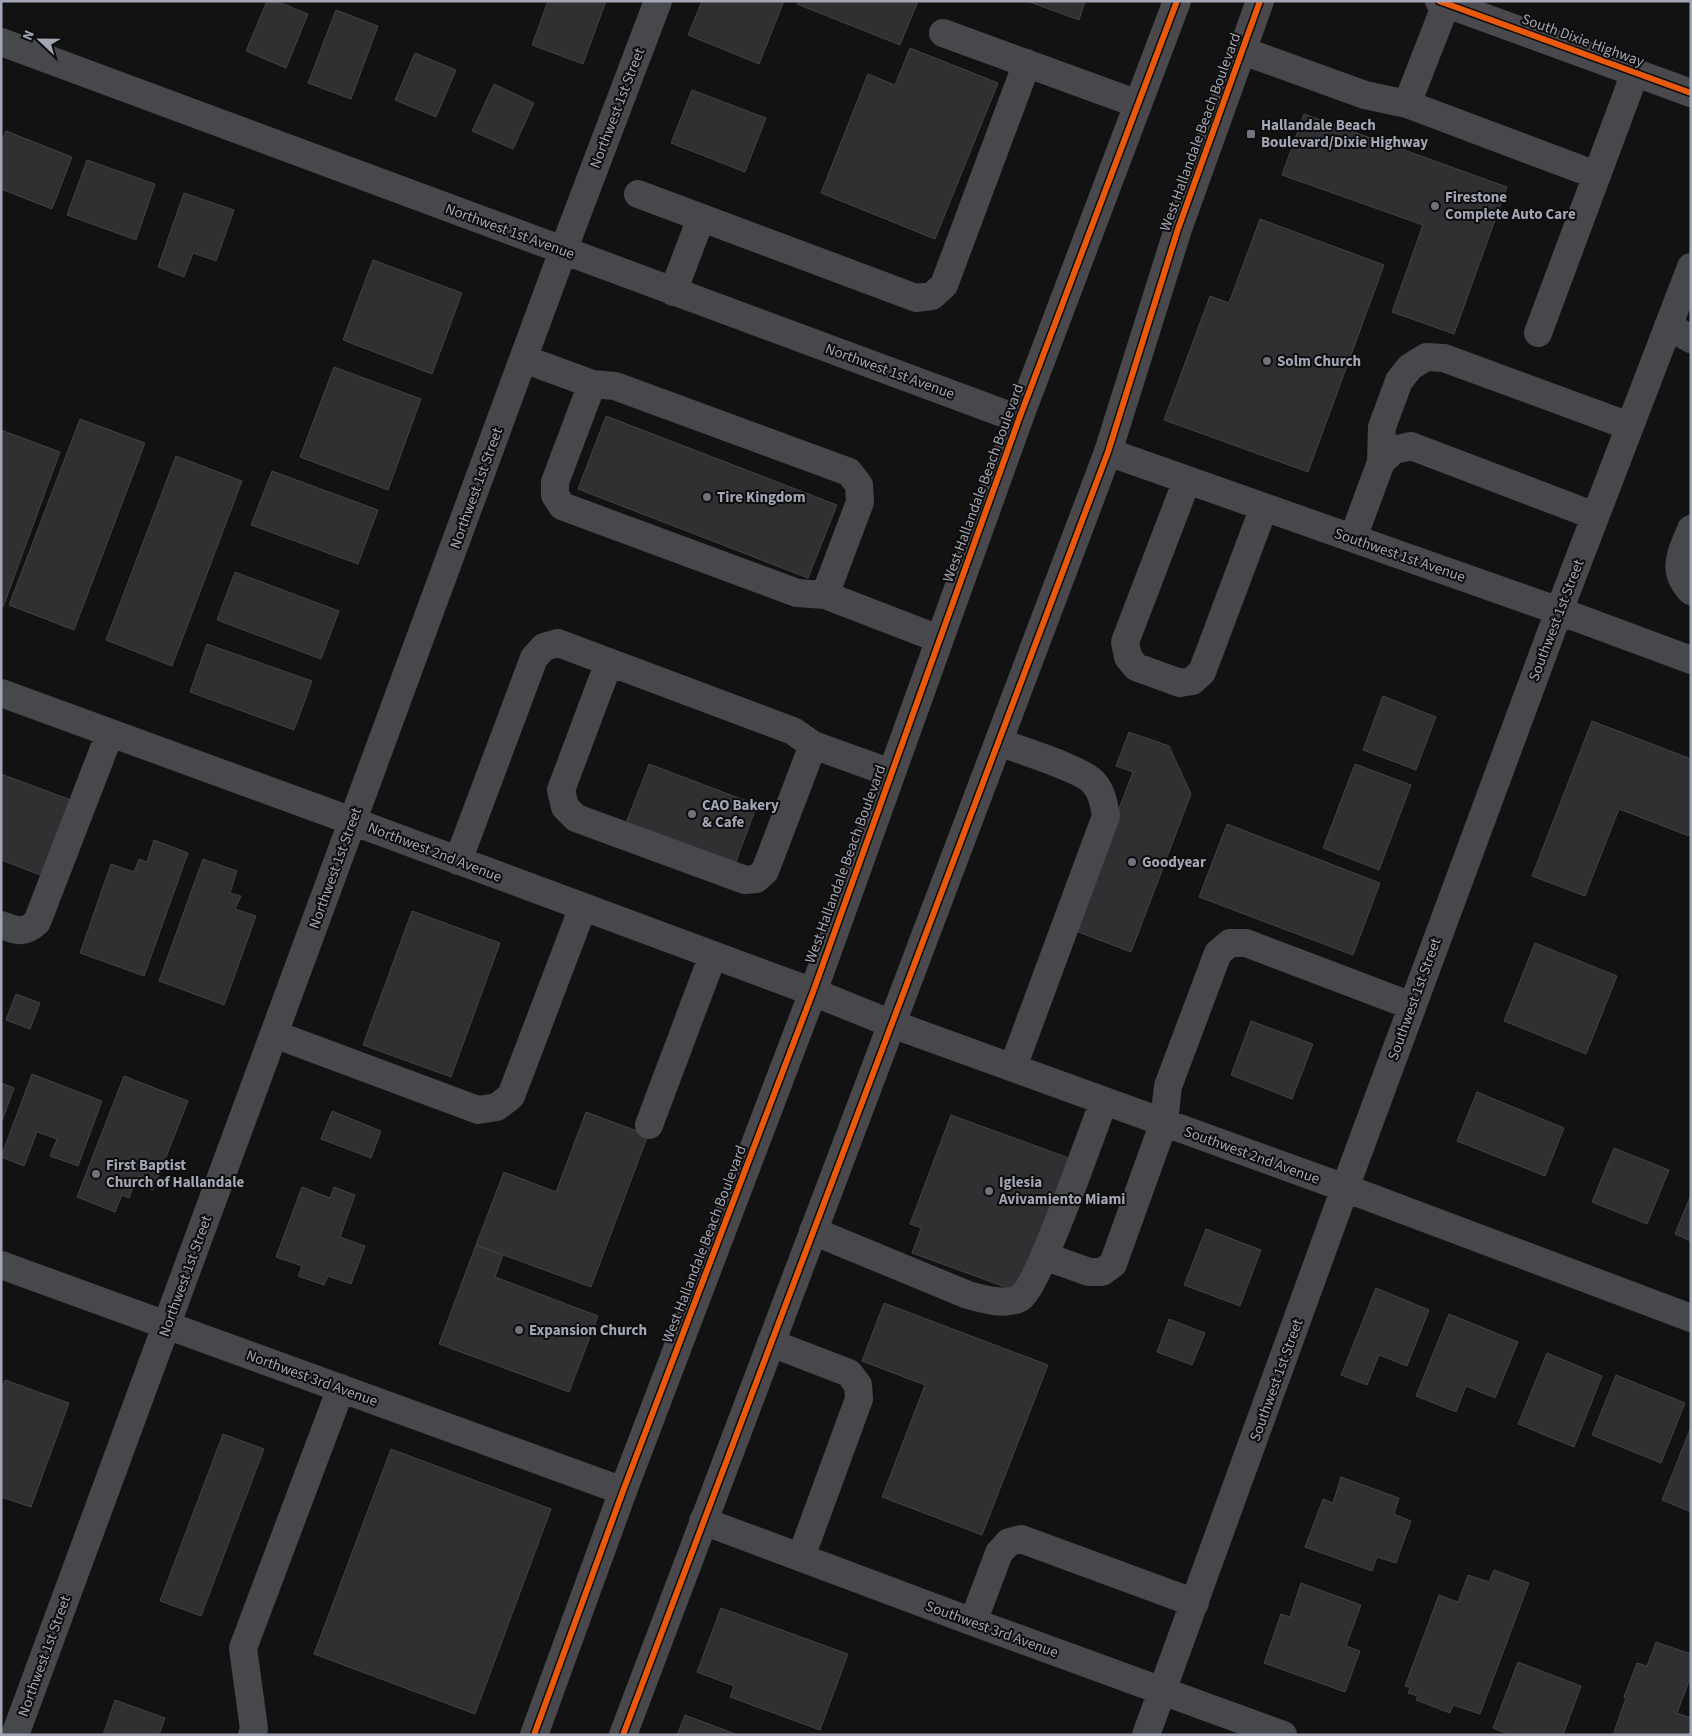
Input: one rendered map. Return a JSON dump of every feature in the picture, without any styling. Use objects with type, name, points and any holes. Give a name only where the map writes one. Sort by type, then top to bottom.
[{"type":"main road","name":"West Hallandale Beach Boulevard","points":[[534,1735],[623,1491],[812,992],[1019,419],[1177,1]]},
{"type":"main road","name":"West Hallandale Beach Boulevard","points":[[623,1735],[1108,452],[1178,229],[1260,1]]},
{"type":"main road","name":"South Dixie Highway","points":[[1442,2],[1691,93]]},
{"type":"street","name":"Northwest 1st Street","points":[[15,1735],[563,251],[658,1]]},
{"type":"street","points":[[1407,104],[1442,2]]},
{"type":"street","points":[[943,33],[1138,104]]},
{"type":"street","name":"Northwest 1st Avenue","points":[[1,42],[1019,419]]},
{"type":"street","points":[[1243,51],[1365,95],[1407,104],[1596,175]]},
{"type":"street","points":[[638,194],[916,298],[932,296],[944,285],[1027,63]]},
{"type":"street","points":[[1538,333],[1635,72]]},
{"type":"street","points":[[673,292],[701,218]]},
{"type":"street","name":"Southwest 1st Street","points":[[1146,1735],[1344,1188],[1559,610],[1629,426],[1679,332],[1691,267]]},
{"type":"street","points":[[1353,538],[1381,462],[1382,427],[1399,381],[1410,366],[1426,357],[1444,358],[1629,426]]},
{"type":"street","points":[[524,359],[592,384],[615,386],[849,472],[859,485],[860,502],[825,595]]},
{"type":"street","points":[[592,384],[555,482],[555,495],[562,506],[798,593],[825,595],[939,639]]},
{"type":"street","points":[[1381,462],[1394,450],[1411,446],[1595,516]]},
{"type":"street","name":"Southwest 1st Avenue","points":[[1108,452],[1559,610],[1691,660]]},
{"type":"street","points":[[1187,480],[1125,642],[1128,657],[1136,667],[1180,683],[1192,681],[1202,672],[1264,507]]},
{"type":"street","points":[[1691,529],[1678,564],[1681,579],[1691,591]]},
{"type":"street","points":[[458,861],[534,658],[544,647],[558,643],[793,732],[813,745],[891,773]]},
{"type":"street","points":[[609,662],[561,790],[565,806],[576,818],[745,880],[756,880],[766,871],[813,745]]},
{"type":"street","name":"Northwest 2nd Avenue","points":[[1,693],[812,992]]},
{"type":"street","points":[[1,925],[17,931],[29,930],[37,922],[110,733]]},
{"type":"street","points":[[999,742],[1082,773],[1094,783],[1103,799],[1106,816],[1014,1067]]},
{"type":"street","points":[[274,1034],[478,1110],[497,1108],[511,1096],[583,907]]},
{"type":"street","points":[[1044,1256],[1089,1272],[1102,1272],[1113,1264],[1164,1122],[1168,1086],[1218,953],[1230,943],[1246,943],[1412,1006]]},
{"type":"street","points":[[649,1124],[713,955]]},
{"type":"street","name":"Southwest 2nd Avenue","points":[[812,992],[892,1024],[1344,1188],[1691,1318]]},
{"type":"street","points":[[813,1231],[968,1295],[990,1301],[1020,1298],[1029,1289],[1044,1256],[1104,1101]]},
{"type":"street","name":"Northwest 3rd Avenue","points":[[1,1265],[623,1491]]},
{"type":"street","points":[[771,1343],[849,1372],[858,1385],[859,1399],[801,1557]]},
{"type":"street","points":[[252,1735],[254,1729],[243,1648],[340,1388]]},
{"type":"street","name":"Southwest 3rd Avenue","points":[[703,1521],[1162,1692],[1283,1735]]},
{"type":"street","points":[[973,1622],[999,1553],[1009,1542],[1021,1539],[1195,1604]]},
{"type":"building","points":[[267,1],[276,1],[308,14],[286,68],[246,51]]},
{"type":"building","points":[[548,1],[606,1],[583,64],[532,45]]},
{"type":"building","points":[[702,1],[784,1],[759,64],[688,35]]},
{"type":"building","points":[[798,1],[918,1],[900,45],[797,4]]},
{"type":"building","points":[[1027,1],[1085,1],[1079,20]]},
{"type":"building","points":[[336,10],[378,26],[351,99],[308,83]]},
{"type":"building","points":[[910,48],[998,83],[935,239],[821,193],[868,74],[895,85]]},
{"type":"building","points":[[415,53],[456,70],[436,117],[395,100]]},
{"type":"building","points":[[494,84],[534,103],[513,149],[472,131]]},
{"type":"building","points":[[692,90],[766,118],[745,172],[671,143]]},
{"type":"building","name":"Firestone Complete Auto Care","points":[[1304,114],[1507,187],[1454,334],[1392,312],[1423,225],[1282,175]]},
{"type":"building","points":[[6,131],[72,157],[52,209],[1,189],[1,143]]},
{"type":"building","points":[[87,160],[155,184],[136,240],[67,215]]},
{"type":"building","points":[[184,193],[234,210],[216,261],[193,253],[184,277],[158,267]]},
{"type":"building","name":"Solm Church","points":[[1260,219],[1384,265],[1308,472],[1164,420],[1210,296],[1229,303]]},
{"type":"building","points":[[373,260],[462,293],[432,374],[343,340]]},
{"type":"building","points":[[334,367],[421,399],[388,490],[300,457]]},
{"type":"building","name":"Tire Kingdom","points":[[606,416],[837,505],[808,578],[578,489]]},
{"type":"building","points":[[80,419],[145,443],[74,630],[9,605]]},
{"type":"building","points":[[1,430],[60,452],[3,607],[1,606]]},
{"type":"building","points":[[176,456],[242,481],[172,666],[106,640]]},
{"type":"building","points":[[272,471],[378,510],[358,564],[251,525]]},
{"type":"building","points":[[235,572],[339,611],[321,659],[217,620]]},
{"type":"building","points":[[207,644],[312,681],[294,730],[190,692]]},
{"type":"building","points":[[1383,696],[1436,717],[1416,770],[1363,750]]},
{"type":"building","points":[[1592,721],[1691,759],[1691,832],[1689,836],[1619,809],[1585,896],[1532,876]]},
{"type":"building","name":"Goodyear","points":[[1129,732],[1169,746],[1191,794],[1131,952],[1073,930],[1133,772],[1116,766]]},
{"type":"building","name":"CAO Bakery & Cafe","points":[[649,764],[757,805],[735,864],[626,823]]},
{"type":"building","points":[[1355,764],[1411,785],[1379,870],[1323,848]]},
{"type":"building","points":[[1,774],[71,800],[43,876],[1,860]]},
{"type":"building","points":[[1227,824],[1380,883],[1353,955],[1199,897]]},
{"type":"building","points":[[154,840],[188,853],[144,976],[80,953],[111,864],[134,872],[139,859],[147,862]]},
{"type":"building","points":[[203,859],[237,871],[230,893],[241,896],[235,909],[256,916],[224,1005],[159,981]]},
{"type":"building","points":[[412,911],[500,943],[451,1077],[363,1045]]},
{"type":"building","points":[[1535,943],[1617,976],[1586,1054],[1504,1021]]},
{"type":"building","points":[[16,994],[40,1003],[30,1029],[6,1020]]},
{"type":"building","points":[[1251,1021],[1313,1044],[1292,1099],[1231,1075]]},
{"type":"building","points":[[32,1074],[102,1101],[78,1166],[50,1156],[57,1139],[37,1132],[24,1166],[1,1157]]},
{"type":"building","points":[[124,1076],[188,1101],[153,1190],[135,1183],[129,1198],[122,1195],[115,1212],[77,1197]]},
{"type":"building","points":[[1,1083],[14,1088],[1,1124]]},
{"type":"building","points":[[1477,1092],[1564,1128],[1545,1176],[1457,1141]]},
{"type":"building","points":[[332,1111],[381,1131],[371,1158],[321,1139]]},
{"type":"building","points":[[586,1112],[648,1135],[591,1287],[476,1245],[504,1172],[556,1192]]},
{"type":"building","name":"Iglesia Avivamiento Miami","points":[[951,1115],[1069,1158],[1019,1292],[912,1253],[921,1228],[910,1224]]},
{"type":"building","points":[[1614,1148],[1669,1170],[1647,1224],[1592,1202]]},
{"type":"building","points":[[302,1187],[330,1198],[334,1187],[355,1195],[340,1237],[365,1246],[351,1284],[328,1276],[324,1285],[298,1276],[302,1266],[276,1257]]},
{"type":"building","points":[[1691,1195],[1691,1241],[1675,1234]]},
{"type":"building","points":[[1206,1229],[1261,1250],[1240,1306],[1184,1285]]},
{"type":"building","name":"Expansion Church","points":[[476,1245],[503,1255],[495,1277],[598,1316],[569,1392],[439,1344]]},
{"type":"building","points":[[1376,1288],[1429,1310],[1407,1366],[1379,1355],[1367,1385],[1341,1375]]},
{"type":"building","points":[[884,1303],[1048,1365],[982,1535],[882,1497],[925,1385],[862,1361]]},
{"type":"building","points":[[1449,1314],[1518,1342],[1495,1398],[1466,1386],[1456,1412],[1416,1396]]},
{"type":"building","points":[[1169,1319],[1205,1333],[1192,1365],[1157,1352]]},
{"type":"building","points":[[1547,1353],[1602,1376],[1574,1447],[1518,1424]]},
{"type":"building","points":[[1616,1375],[1685,1403],[1661,1463],[1592,1435]]},
{"type":"building","points":[[5,1380],[69,1403],[31,1507],[1,1497],[1,1391]]},
{"type":"building","points":[[1691,1427],[1691,1512],[1662,1500]]},
{"type":"building","points":[[223,1434],[264,1449],[201,1616],[160,1601]]},
{"type":"building","points":[[391,1449],[551,1509],[475,1714],[314,1654]]},
{"type":"building","points":[[1341,1477],[1399,1498],[1394,1514],[1411,1521],[1396,1563],[1377,1557],[1372,1571],[1305,1547],[1323,1499],[1333,1503]]},
{"type":"building","points":[[1494,1570],[1529,1583],[1480,1714],[1453,1705],[1450,1713],[1416,1700],[1418,1696],[1408,1693],[1410,1688],[1405,1686],[1439,1595],[1458,1602],[1468,1575],[1489,1582]]},
{"type":"building","points":[[1301,1583],[1361,1605],[1346,1646],[1360,1651],[1345,1692],[1264,1663],[1281,1614],[1290,1617]]},
{"type":"building","points":[[721,1608],[848,1654],[820,1730],[730,1697],[734,1686],[697,1672]]},
{"type":"building","points":[[1656,1642],[1691,1654],[1691,1676],[1677,1713],[1691,1718],[1691,1735],[1613,1735],[1626,1698],[1624,1697],[1637,1663],[1647,1666]]},
{"type":"building","points":[[1518,1662],[1581,1686],[1563,1735],[1510,1735],[1493,1728]]},
{"type":"building","points":[[115,1700],[165,1718],[159,1735],[103,1735]]},
{"type":"building","points":[[685,1715],[738,1735],[677,1735]]},
{"type":"cycle path","points":[[534,1735],[623,1491],[813,992],[1019,419],[1177,1]]},
{"type":"cycle path","points":[[623,1735],[1108,452],[1178,229],[1260,1]]},
{"type":"cycle path","points":[[1439,1],[1691,93]]},
{"type":"place","name":"Hallandale Beach Boulevard/Dixie Highway","points":[[1251,134]]},
{"type":"place","name":"Firestone Complete Auto Care","points":[[1435,206]]},
{"type":"place","name":"Solm Church","points":[[1267,361]]},
{"type":"place","name":"Tire Kingdom","points":[[707,497]]},
{"type":"place","name":"CAO Bakery & Cafe","points":[[692,814]]},
{"type":"place","name":"Goodyear","points":[[1132,862]]},
{"type":"place","name":"First Baptist Church of Hallandale","points":[[96,1174]]},
{"type":"place","name":"Iglesia Avivamiento Miami","points":[[989,1191]]},
{"type":"place","name":"Expansion Church","points":[[519,1330]]}]
